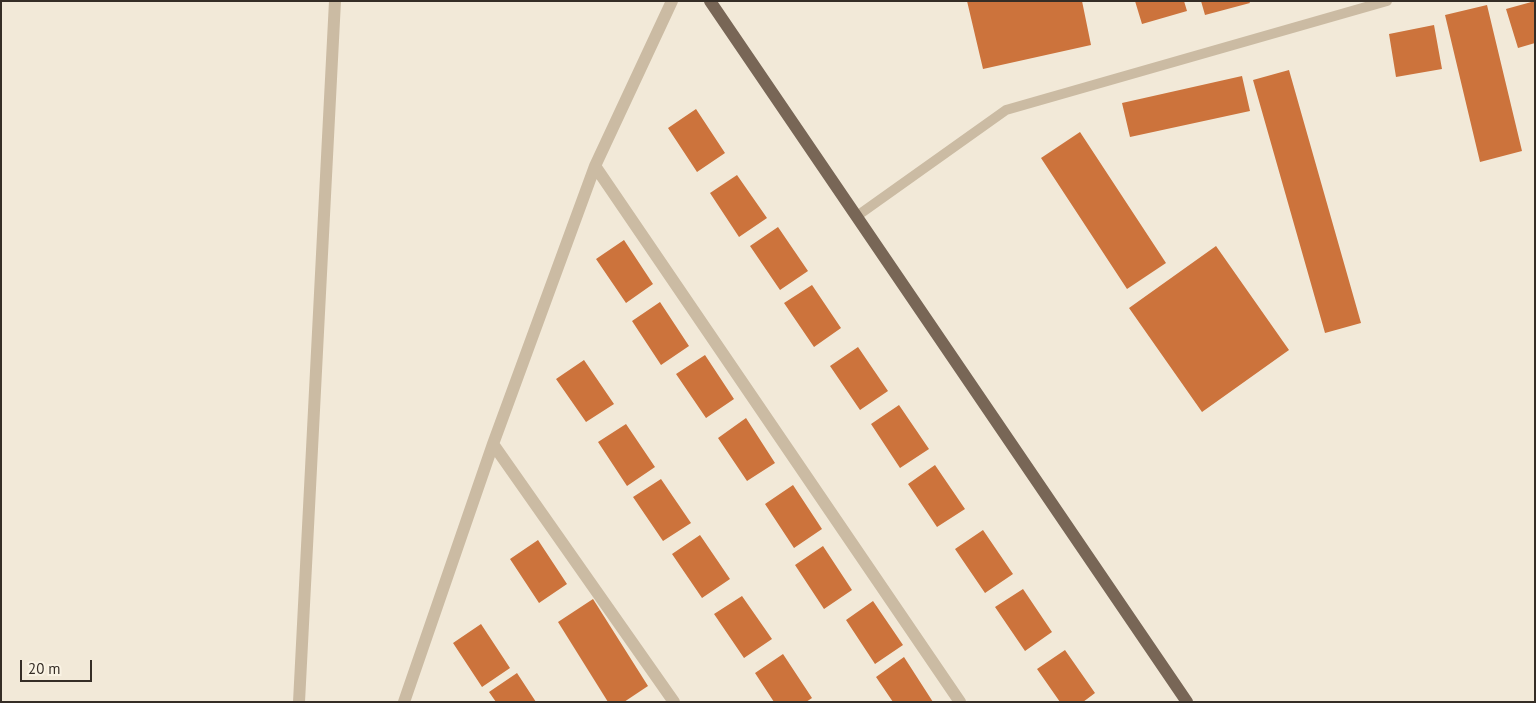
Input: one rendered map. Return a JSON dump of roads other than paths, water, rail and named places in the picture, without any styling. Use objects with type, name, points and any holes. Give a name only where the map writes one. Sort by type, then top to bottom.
[{"type":"main road","points":[[710,1],[1187,702]]},
{"type":"street","points":[[299,702],[335,1]]},
{"type":"street","points":[[408,698],[493,444],[595,166],[672,1]]},
{"type":"street","points":[[595,166],[960,702]]},
{"type":"street","points":[[493,444],[674,702]]},
{"type":"lane","points":[[857,216],[1006,110],[1387,1]]}]
